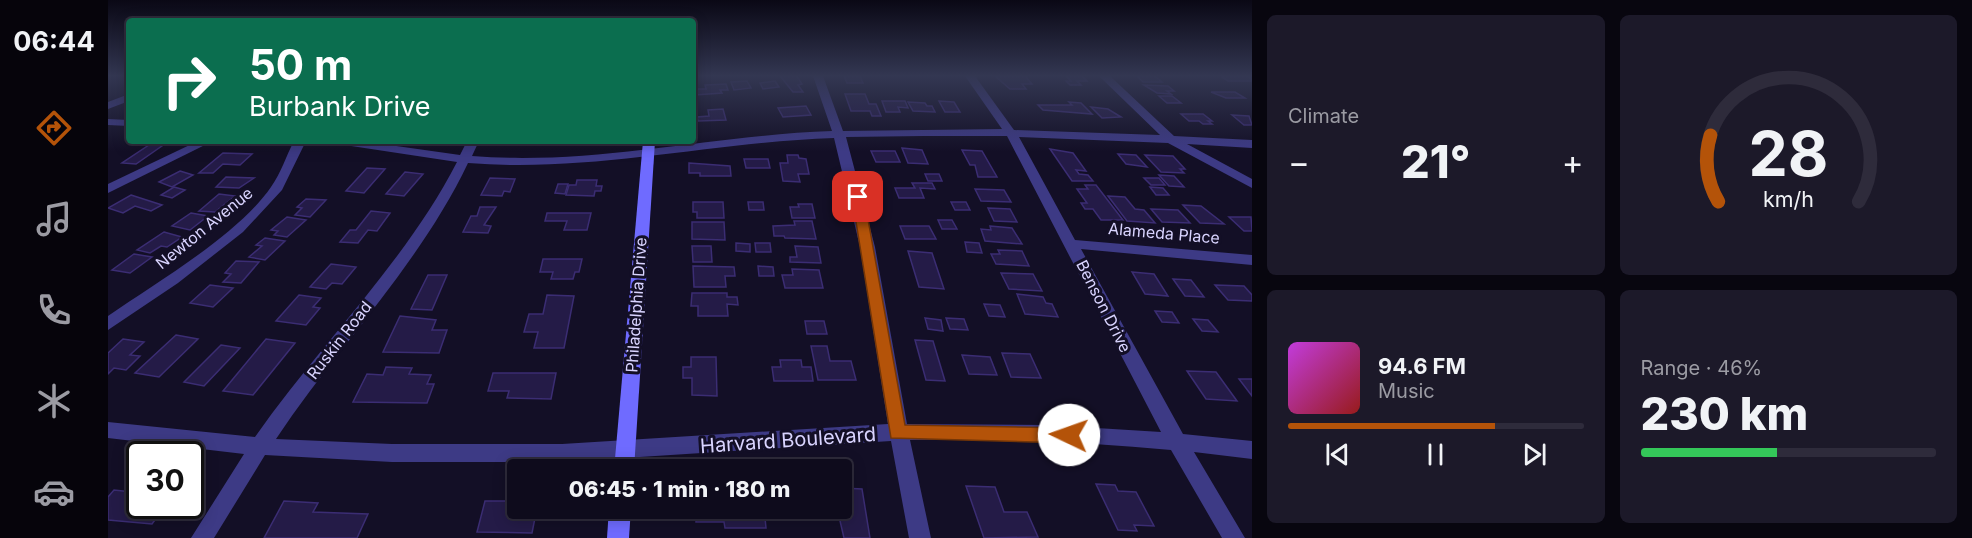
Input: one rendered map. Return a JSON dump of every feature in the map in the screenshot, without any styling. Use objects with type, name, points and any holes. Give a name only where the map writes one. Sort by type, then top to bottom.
[{"type":"main road","name":"Philadelphia Drive","points":[[624,459],[648,146]]},
{"type":"main road","points":[[618,538],[619,519]]},
{"type":"street","points":[[827,101],[840,135],[863,219],[897,433],[920,538]]},
{"type":"street","name":"Benson Drive","points":[[988,101],[1010,132],[1072,244],[1121,341],[1234,538]]},
{"type":"street","points":[[1130,101],[1170,139],[1252,184]]},
{"type":"street","points":[[108,122],[126,123]]},
{"type":"street","points":[[696,143],[938,131],[1010,132],[1252,144]]},
{"type":"street","points":[[108,189],[201,144]]},
{"type":"street","name":"Newton Avenue","points":[[108,324],[199,258],[263,205],[284,177],[298,144]]},
{"type":"street","points":[[358,144],[464,160],[554,162],[648,146],[679,144]]},
{"type":"street","name":"Ruskin Road","points":[[202,538],[259,446],[399,262],[436,209],[472,144]]},
{"type":"street","name":"Alameda Place","points":[[1072,244],[1252,260]]},
{"type":"street","name":"Harvard Boulevard","points":[[108,430],[259,446],[595,459]]},
{"type":"street","name":"Harvard Boulevard","points":[[634,459],[897,433],[1022,433],[1252,450]]},
{"type":"building","points":[[848,101],[868,101],[869,104],[876,104],[881,116],[872,116],[870,111],[851,111]]},
{"type":"building","points":[[882,101],[905,101],[908,108],[898,107],[900,112],[886,112]]},
{"type":"building","points":[[939,101],[954,102],[960,112],[945,112]]},
{"type":"building","points":[[1165,101],[1181,103],[1167,103]]},
{"type":"building","points":[[908,102],[925,103],[927,106],[932,106],[935,112],[913,111]]},
{"type":"building","points":[[1069,102],[1081,103],[1092,114],[1043,110],[1038,105],[1072,105]]},
{"type":"building","points":[[806,106],[811,115],[783,117],[778,108]]},
{"type":"building","points":[[1091,107],[1108,109],[1121,117],[1102,118]]},
{"type":"building","points":[[723,109],[726,120],[698,121],[697,117],[709,116],[708,110]]},
{"type":"building","points":[[1181,114],[1203,114],[1212,121],[1208,121],[1212,124],[1189,121]]},
{"type":"building","points":[[1232,115],[1249,116],[1252,125],[1244,125]]},
{"type":"building","points":[[150,144],[165,144],[136,164],[122,163]]},
{"type":"building","points":[[902,148],[922,150],[928,164],[908,163]]},
{"type":"building","points":[[1050,149],[1073,153],[1086,171],[1076,170],[1079,174],[1088,175],[1093,181],[1072,181]]},
{"type":"building","points":[[962,150],[982,151],[997,177],[978,177],[975,165],[970,165]]},
{"type":"building","points":[[871,151],[895,151],[900,162],[876,162]]},
{"type":"building","points":[[223,153],[252,154],[240,165],[223,164],[213,173],[199,173]]},
{"type":"building","points":[[1118,154],[1136,155],[1147,167],[1126,164]]},
{"type":"building","points":[[787,155],[798,155],[799,158],[806,159],[809,174],[798,174],[800,182],[783,181],[780,163],[788,163]]},
{"type":"building","points":[[1145,155],[1173,156],[1185,169],[1180,169],[1184,173],[1161,172]]},
{"type":"building","points":[[744,159],[768,159],[770,168],[746,168]]},
{"type":"building","points":[[689,163],[730,166],[731,176],[700,176],[700,173],[689,173]]},
{"type":"building","points":[[367,168],[385,169],[364,193],[346,191]]},
{"type":"building","points":[[180,171],[193,175],[172,187],[159,182]]},
{"type":"building","points":[[405,172],[423,174],[404,196],[386,194]]},
{"type":"building","points":[[925,174],[939,174],[942,181],[928,181]]},
{"type":"building","points":[[1159,175],[1174,176],[1184,187],[1169,186]]},
{"type":"building","points":[[226,177],[254,178],[239,188],[216,187]]},
{"type":"building","points":[[490,178],[515,179],[510,192],[504,191],[502,196],[481,195]]},
{"type":"building","points":[[1144,178],[1159,178],[1165,185],[1151,185]]},
{"type":"building","points":[[577,180],[597,180],[596,186],[602,186],[601,191],[595,191],[594,196],[566,195],[569,185],[576,185]]},
{"type":"building","points":[[912,183],[932,183],[935,189],[920,188],[924,198],[899,198],[895,188],[915,188]]},
{"type":"building","points":[[558,184],[568,184],[565,194],[555,193]]},
{"type":"building","points":[[1085,185],[1096,185],[1123,220],[1101,220],[1093,209],[1085,209],[1081,203],[1087,203],[1077,189],[1088,189]]},
{"type":"building","points":[[174,187],[185,190],[172,198],[161,195]]},
{"type":"building","points":[[1150,187],[1163,188],[1169,195],[1156,195]]},
{"type":"building","points":[[975,189],[1004,190],[1011,202],[981,201]]},
{"type":"building","points":[[219,194],[235,196],[215,212],[199,211]]},
{"type":"building","points":[[131,195],[162,205],[151,211],[135,206],[123,213],[108,208]]},
{"type":"building","points":[[1108,196],[1125,197],[1135,209],[1144,210],[1155,223],[1127,221]]},
{"type":"building","points":[[306,199],[326,200],[310,217],[295,215],[302,208],[297,207]]},
{"type":"building","points":[[693,202],[723,202],[724,218],[697,218],[697,212],[693,212]]},
{"type":"building","points":[[748,202],[763,202],[764,210],[749,210]]},
{"type":"building","points":[[951,202],[966,202],[970,210],[955,210]]},
{"type":"building","points":[[798,204],[812,204],[815,218],[792,218],[790,207],[799,207]]},
{"type":"building","points":[[1183,205],[1201,206],[1224,224],[1200,223]]},
{"type":"building","points":[[480,207],[496,207],[484,225],[491,226],[488,233],[463,232],[471,216],[477,216]]},
{"type":"building","points":[[988,208],[1010,209],[1017,222],[994,221]]},
{"type":"building","points":[[1151,209],[1178,210],[1190,223],[1162,222]]},
{"type":"building","points":[[371,211],[390,213],[377,231],[368,230],[358,243],[340,242],[350,230],[356,230]]},
{"type":"building","points":[[191,213],[208,216],[190,230],[172,226]]},
{"type":"building","points":[[547,213],[591,213],[587,230],[564,230],[567,221],[545,221]]},
{"type":"building","points":[[287,217],[306,220],[287,237],[274,235],[278,231],[271,230]]},
{"type":"building","points":[[1229,217],[1251,217],[1252,231],[1244,231]]},
{"type":"building","points":[[938,220],[952,220],[957,229],[942,229]]},
{"type":"building","points":[[794,221],[812,221],[816,239],[774,236],[773,226],[795,225]]},
{"type":"building","points":[[692,222],[724,222],[725,240],[692,239]]},
{"type":"building","points":[[900,226],[929,226],[936,239],[905,239]]},
{"type":"building","points":[[990,226],[1012,228],[1022,244],[985,241],[981,229],[991,230]]},
{"type":"building","points":[[164,232],[182,237],[167,247],[161,246],[150,253],[137,250]]},
{"type":"building","points":[[265,238],[285,241],[265,260],[249,257],[262,246],[256,245]]},
{"type":"building","points":[[965,242],[979,243],[982,253],[967,252]]},
{"type":"building","points":[[736,243],[750,244],[750,252],[736,251]]},
{"type":"building","points":[[755,243],[770,243],[771,252],[756,252]]},
{"type":"building","points":[[692,246],[711,246],[712,262],[693,262]]},
{"type":"building","points":[[795,246],[818,247],[821,263],[790,262],[790,257],[797,257]]},
{"type":"building","points":[[998,250],[1022,251],[1029,266],[996,264],[991,254],[1000,254]]},
{"type":"building","points":[[908,251],[932,253],[944,289],[919,287]]},
{"type":"building","points":[[134,254],[152,257],[130,273],[112,270]]},
{"type":"building","points":[[543,259],[582,259],[579,272],[575,272],[573,279],[551,279],[553,272],[540,272]]},
{"type":"building","points":[[236,261],[259,262],[241,283],[223,282],[231,274],[225,273]]},
{"type":"building","points":[[331,264],[356,267],[342,284],[332,283],[326,289],[310,287]]},
{"type":"building","points":[[693,266],[734,267],[735,276],[725,276],[726,287],[694,287]]},
{"type":"building","points":[[758,266],[773,267],[774,276],[759,276]]},
{"type":"building","points":[[792,269],[819,270],[823,288],[785,288],[782,275],[793,275]]},
{"type":"building","points":[[1132,272],[1154,274],[1168,296],[1145,294]]},
{"type":"building","points":[[1001,273],[1033,274],[1042,291],[1009,289]]},
{"type":"building","points":[[428,275],[447,275],[432,310],[411,309]]},
{"type":"building","points":[[1173,279],[1191,280],[1204,297],[1185,296]]},
{"type":"building","points":[[210,285],[233,288],[213,307],[190,303]]},
{"type":"building","points":[[1215,285],[1244,286],[1252,295],[1252,301],[1228,300]]},
{"type":"building","points":[[692,293],[727,293],[727,297],[737,297],[738,305],[727,304],[728,316],[698,316],[698,306],[691,306]]},
{"type":"building","points":[[1017,294],[1043,297],[1046,303],[1052,304],[1058,317],[1025,314]]},
{"type":"building","points":[[299,295],[321,298],[313,307],[320,308],[306,325],[276,321]]},
{"type":"building","points":[[547,295],[574,296],[564,348],[534,348],[538,332],[524,332],[529,314],[543,314]]},
{"type":"building","points":[[984,304],[1000,305],[1005,317],[989,316]]},
{"type":"building","points":[[1155,311],[1172,312],[1179,323],[1162,322]]},
{"type":"building","points":[[400,316],[436,320],[432,330],[447,330],[439,353],[383,352]]},
{"type":"building","points":[[925,318],[941,320],[943,331],[928,329]]},
{"type":"building","points":[[946,318],[964,319],[968,330],[950,329]]},
{"type":"building","points":[[1193,319],[1208,320],[1218,332],[1202,331]]},
{"type":"building","points":[[805,321],[824,321],[827,334],[807,334]]},
{"type":"building","points":[[176,335],[198,339],[159,377],[135,373]]},
{"type":"building","points":[[123,339],[144,342],[130,355],[140,356],[126,370],[114,368],[108,374],[108,353]]},
{"type":"building","points":[[266,339],[295,343],[253,395],[223,391]]},
{"type":"building","points":[[915,340],[933,341],[945,381],[926,380]]},
{"type":"building","points":[[221,345],[240,348],[204,386],[184,382]]},
{"type":"building","points":[[811,346],[827,346],[830,361],[851,361],[856,380],[818,380]]},
{"type":"building","points":[[1002,353],[1030,354],[1041,378],[1011,377]]},
{"type":"building","points":[[962,355],[990,357],[997,375],[969,374]]},
{"type":"building","points":[[691,357],[716,357],[717,396],[692,395],[692,378],[683,378],[683,367],[691,367]]},
{"type":"building","points":[[780,360],[801,360],[802,367],[811,367],[813,381],[774,381],[772,367],[781,367]]},
{"type":"building","points":[[386,367],[412,368],[409,374],[431,375],[427,384],[434,384],[427,403],[353,402],[367,374],[383,375]]},
{"type":"building","points":[[1187,371],[1216,372],[1237,401],[1206,399]]},
{"type":"building","points":[[493,373],[556,373],[551,399],[507,398],[509,391],[488,391]]},
{"type":"building","points":[[1239,379],[1252,379],[1252,396]]},
{"type":"building","points":[[1096,484],[1115,485],[1118,491],[1136,492],[1154,526],[1134,525],[1137,531],[1118,530]]},
{"type":"building","points":[[966,486],[995,487],[1004,512],[1027,512],[1038,537],[984,538]]},
{"type":"building","points":[[852,488],[862,489],[870,538],[844,538],[840,519],[852,519]]},
{"type":"building","points":[[114,490],[126,491],[126,519],[156,519],[152,524],[108,520],[108,497]]},
{"type":"building","points":[[284,501],[318,503],[313,512],[368,514],[357,538],[264,538]]},
{"type":"building","points":[[485,501],[507,501],[507,519],[535,519],[532,533],[477,532]]},
{"type":"building","points":[[696,519],[765,519],[766,528],[725,528],[724,522],[696,522]]},
{"type":"route","points":[[858,197],[872,267],[897,433],[1069,435]]}]
